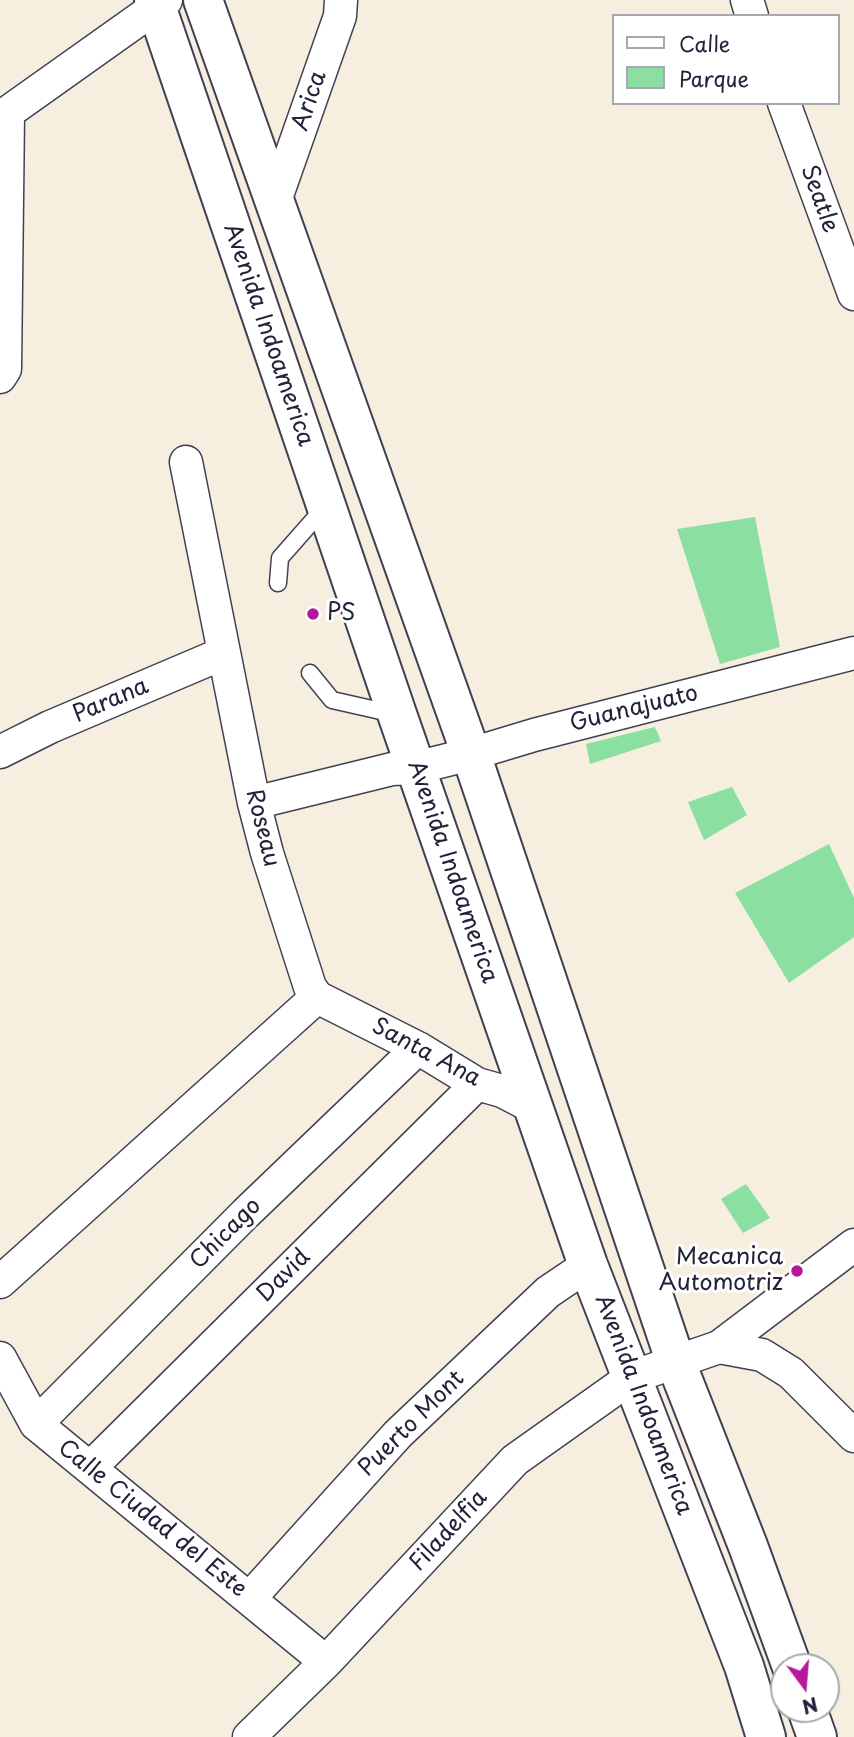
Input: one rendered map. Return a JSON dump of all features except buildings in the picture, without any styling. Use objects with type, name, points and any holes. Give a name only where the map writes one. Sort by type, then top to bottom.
[{"type":"main road","name":"Avenida Indoamerica","points":[[203,0],[471,754],[675,1360],[787,1653]]},
{"type":"main road","name":"Avenida Indoamerica","points":[[159,2],[415,768],[588,1265],[744,1666],[766,1737]]},
{"type":"street","name":"Arica","points":[[275,201],[340,16],[341,0]]},
{"type":"street","points":[[0,377],[5,369],[4,115],[159,2]]},
{"type":"street","name":"Seatle","points":[[785,105],[854,294]]},
{"type":"street","name":"Roseau","points":[[186,462],[254,803],[267,853],[306,973],[317,998]]},
{"type":"street","name":"Parana","points":[[0,752],[50,727],[224,653]]},
{"type":"street","name":"Guanajuato","points":[[254,803],[393,769],[415,768],[471,754],[546,732],[854,653]]},
{"type":"street","points":[[0,1282],[317,998]]},
{"type":"street","name":"Santa Ana","points":[[317,998],[418,1048],[477,1084],[502,1091],[535,1108]]},
{"type":"street","name":"Chicago","points":[[36,1423],[246,1213],[418,1048]]},
{"type":"street","name":"David","points":[[90,1468],[477,1084]]},
{"type":"street","points":[[719,1346],[854,1245]]},
{"type":"street","name":"Puerto Mont","points":[[250,1598],[398,1434],[548,1292],[588,1265]]},
{"type":"street","points":[[719,1346],[762,1355],[791,1373],[854,1436]]},
{"type":"street","name":"Filadelfia","points":[[249,1737],[326,1662],[515,1460],[632,1377],[719,1346]]},
{"type":"street","name":"Calle Ciudad del Este","points":[[0,1358],[36,1423],[326,1662]]},
{"type":"lane","points":[[278,583],[280,558],[326,505]]},
{"type":"lane","points":[[310,673],[332,700],[397,714]]},
{"type":"green space","points":[[755,517],[780,647],[720,664],[677,529]]},
{"type":"green space","points":[[655,727],[661,741],[590,764],[586,744]]},
{"type":"green space","points":[[732,787],[747,815],[704,840],[688,802]]},
{"type":"green space","points":[[829,844],[854,898],[854,937],[789,983],[735,893]]},
{"type":"green space","points":[[746,1184],[770,1218],[743,1233],[721,1199]]},
{"type":"place","name":"PS","points":[[313,614]]},
{"type":"place","name":"Mecanica Automotriz","points":[[797,1271]]}]
